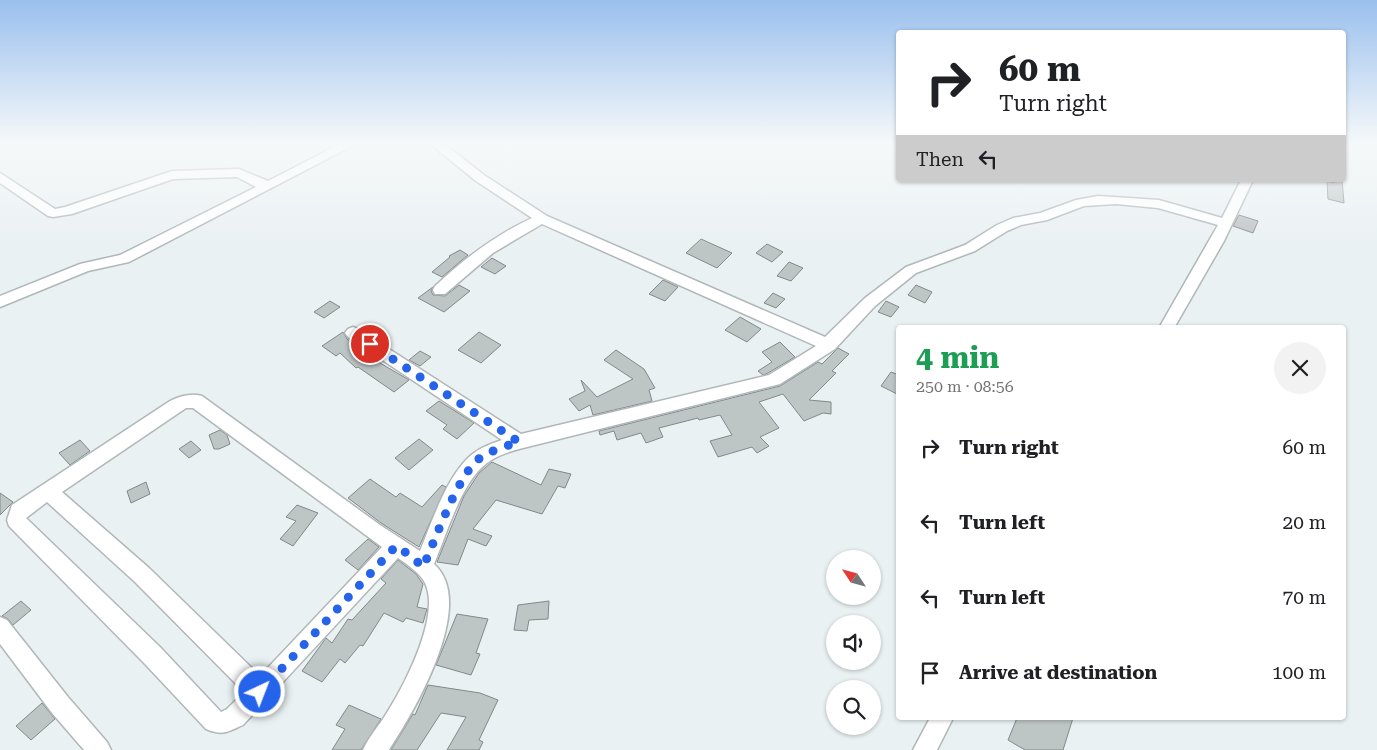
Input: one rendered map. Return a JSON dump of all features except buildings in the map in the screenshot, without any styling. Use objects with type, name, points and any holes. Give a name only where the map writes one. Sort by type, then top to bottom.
[{"type":"street","points":[[1,178],[53,214],[67,212],[163,178]]},
{"type":"street","points":[[249,178],[260,184],[271,185]]},
{"type":"street","points":[[0,302],[85,267],[124,259],[284,178]]},
{"type":"street","points":[[480,178],[542,219],[829,345]]},
{"type":"street","points":[[1168,325],[1217,241],[1246,182]]},
{"type":"street","points":[[423,567],[458,489],[479,459],[491,452],[519,442],[774,380],[792,371],[829,345],[870,302],[911,270],[970,248],[1002,228],[1018,221],[1042,217],[1081,203],[1098,200],[1116,200],[1159,204],[1226,223]]},
{"type":"street","points":[[440,290],[469,262],[497,242],[542,219]]},
{"type":"street","points":[[353,333],[519,442]]},
{"type":"street","points":[[375,750],[396,719],[430,651],[438,618],[439,592],[432,575],[411,556],[396,546],[373,531],[196,401],[183,402],[176,406],[19,511],[16,520],[152,655],[214,721],[221,723],[235,717],[260,692],[396,546]]},
{"type":"street","points":[[48,491],[142,575],[260,692]]},
{"type":"street","points":[[0,627],[60,705],[99,750]]},
{"type":"street","points":[[924,750],[941,720]]},
{"type":"route","points":[[260,692],[396,546],[423,567],[458,489],[471,469],[479,459],[491,452],[519,442],[370,344]]}]
